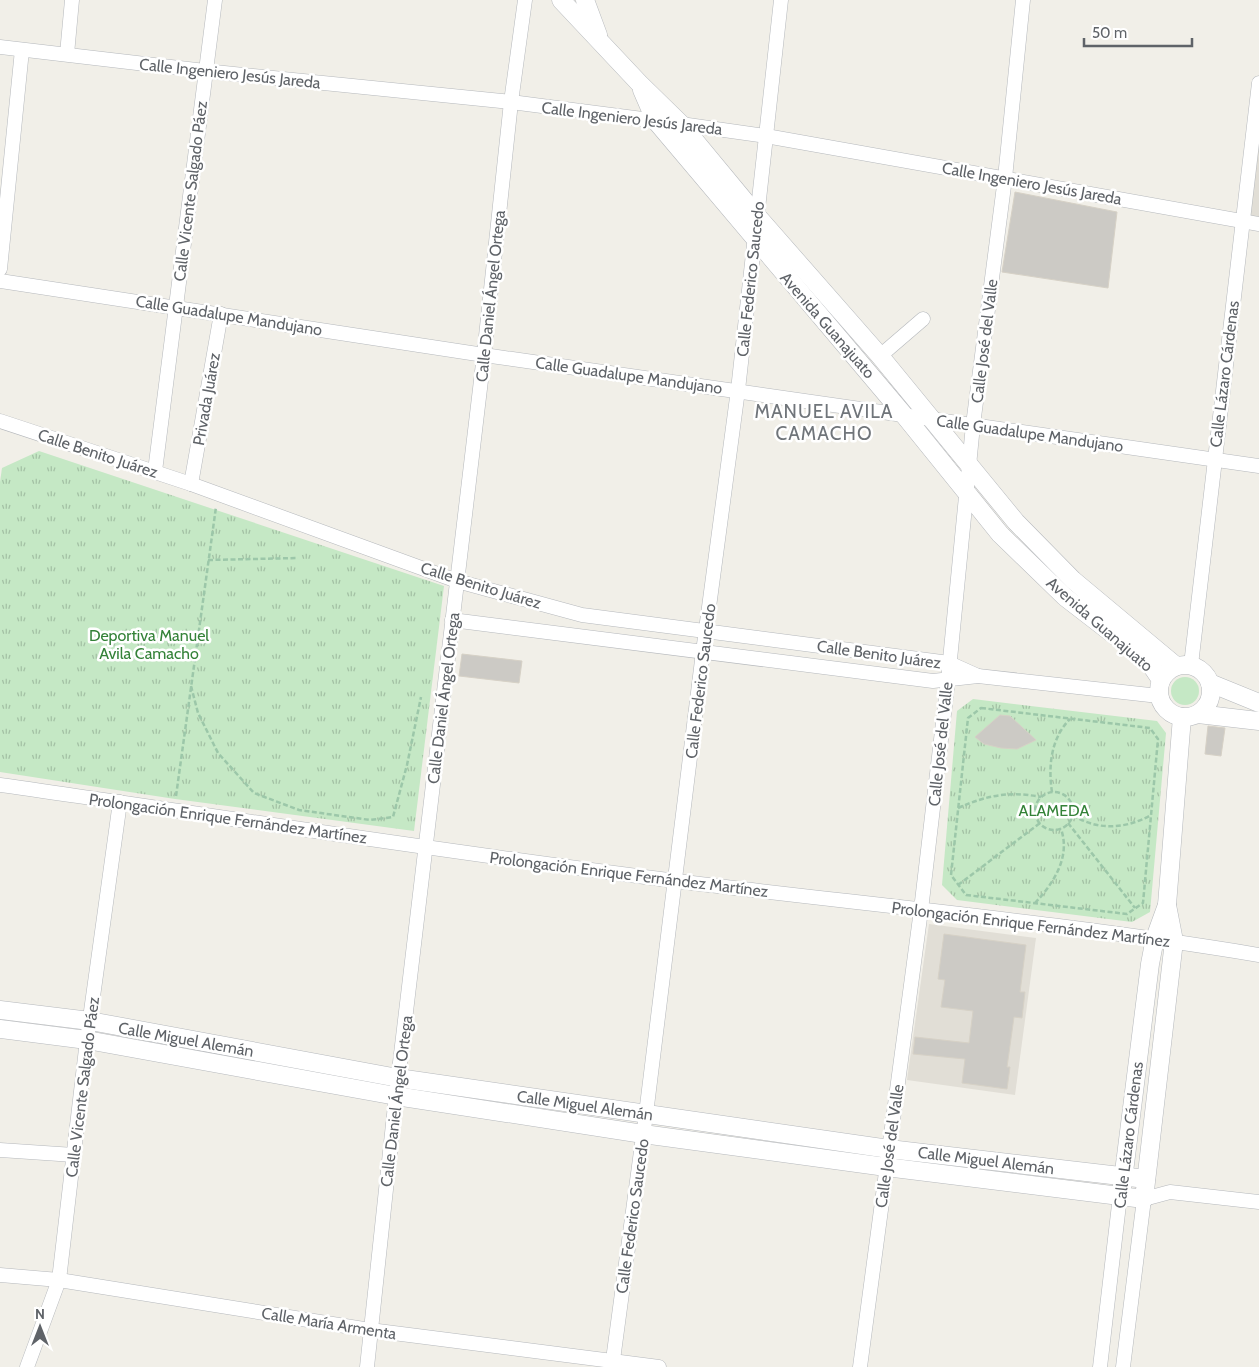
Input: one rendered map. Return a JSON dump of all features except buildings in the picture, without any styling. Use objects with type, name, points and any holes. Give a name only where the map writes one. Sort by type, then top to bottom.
[{"type":"street","points":[[67,54],[72,0]]},
{"type":"street","name":"Calle Vicente Salgado Páez","points":[[155,471],[215,0]]},
{"type":"street","name":"Calle Daniel Ángel Ortega","points":[[367,1367],[398,1078],[484,355],[510,102],[525,0]]},
{"type":"street","name":"Avenida Guanajuato","points":[[561,0],[639,83],[681,124],[758,217],[880,356],[1016,522],[1073,580],[1184,666]]},
{"type":"street","points":[[585,0],[601,42]]},
{"type":"street","name":"Calle Federico Saucedo","points":[[612,1360],[646,1114],[703,652],[738,390],[781,0]]},
{"type":"street","name":"Calle José del Valle","points":[[860,1367],[921,910],[948,680],[973,425],[1004,178],[1023,0]]},
{"type":"street","name":"Calle Ingeniero Jesús Jareda","points":[[0,47],[205,71],[510,102],[655,120],[766,136],[1259,224]]},
{"type":"street","points":[[0,269],[22,50]]},
{"type":"street","name":"Avenida Guanajuato","points":[[639,83],[655,120],[904,415],[1000,534],[1066,597],[1148,661],[1160,688]]},
{"type":"street","name":"Calle Lázaro Cárdenas","points":[[1184,666],[1214,459],[1259,83]]},
{"type":"street","name":"Calle Guadalupe Mandujano","points":[[0,280],[484,355],[1259,466]]},
{"type":"street","name":"Privada Juárez","points":[[191,484],[221,314]]},
{"type":"street","points":[[880,356],[923,319]]},
{"type":"street","name":"Calle Benito Juárez","points":[[2,426],[155,471],[457,581],[582,615],[949,663],[978,676]]},
{"type":"street","name":"Calle Benito Juárez","points":[[452,620],[933,681],[978,676],[1160,688]]},
{"type":"street","points":[[1190,715],[1205,708],[1212,692],[1206,675],[1199,669],[1184,666],[1168,671],[1160,688],[1167,710],[1174,715],[1259,721]]},
{"type":"street","points":[[1210,683],[1259,703]]},
{"type":"street","name":"Calle Lázaro Cárdenas","points":[[1100,1367],[1150,964],[1155,938],[1167,906],[1190,715]]},
{"type":"street","name":"Prolongación Enrique Fernández Martínez","points":[[0,785],[426,848],[675,881],[1155,938],[1259,955]]},
{"type":"street","name":"Calle Vicente Salgado Páez","points":[[27,1367],[59,1280],[87,1040],[120,802]]},
{"type":"street","name":"Calle Lázaro Cárdenas","points":[[1123,1367],[1174,941],[1167,906]]},
{"type":"street","name":"Calle Miguel Alemán","points":[[0,1010],[90,1021],[398,1078],[889,1149],[1146,1179],[1170,1192]]},
{"type":"street","name":"Calle Miguel Alemán","points":[[0,1029],[87,1040],[396,1096],[643,1134],[1144,1199],[1170,1192],[1259,1202]]},
{"type":"street","points":[[0,1150],[74,1155]]},
{"type":"street","name":"Calle María Armenta","points":[[0,1275],[59,1280],[370,1330],[659,1367]]},
{"type":"path","points":[[173,810],[218,493]]},
{"type":"path","points":[[208,560],[298,558]]},
{"type":"path","points":[[191,686],[198,713],[218,753],[254,793],[299,810],[370,820],[393,817],[407,766],[420,696]]},
{"type":"path","points":[[981,708],[1071,719],[1150,728],[1158,739],[1143,903],[1127,914],[966,895],[951,875],[968,718],[981,708]]},
{"type":"path","points":[[1052,792],[1050,773],[1052,754],[1058,735],[1071,719]]},
{"type":"path","points":[[958,808],[986,796],[1001,794],[1041,797],[1052,792],[1068,798],[1073,809],[1073,815],[1068,824],[1061,829],[1048,829],[1040,823],[1035,809],[1041,797]]},
{"type":"path","points":[[1073,815],[1082,821],[1096,825],[1118,826],[1138,822],[1151,816]]},
{"type":"path","points":[[958,885],[1040,823]]},
{"type":"path","points":[[1068,824],[1135,908]]},
{"type":"path","points":[[1035,903],[1053,882],[1061,864],[1064,845],[1061,829]]},
{"type":"shaded area","points":[[1259,141],[1259,218],[1250,216]]},
{"type":"shaded area","points":[[929,924],[1036,938],[1015,1095],[907,1080]]},
{"type":"green space","name":"Deportiva Manuel Avila Camacho","points":[[39,451],[444,586],[414,831],[175,799],[0,772],[0,482],[2,468]]},
{"type":"green space","points":[[1185,677],[1195,681],[1199,691],[1195,701],[1185,705],[1175,701],[1171,691],[1175,681]]},
{"type":"green space","name":"ALAMEDA","points":[[973,699],[1157,721],[1166,733],[1150,912],[1132,922],[957,900],[942,885],[957,711]]},
{"type":"district","name":"MANUEL AVILA CAMACHO","points":[[824,422]]}]
